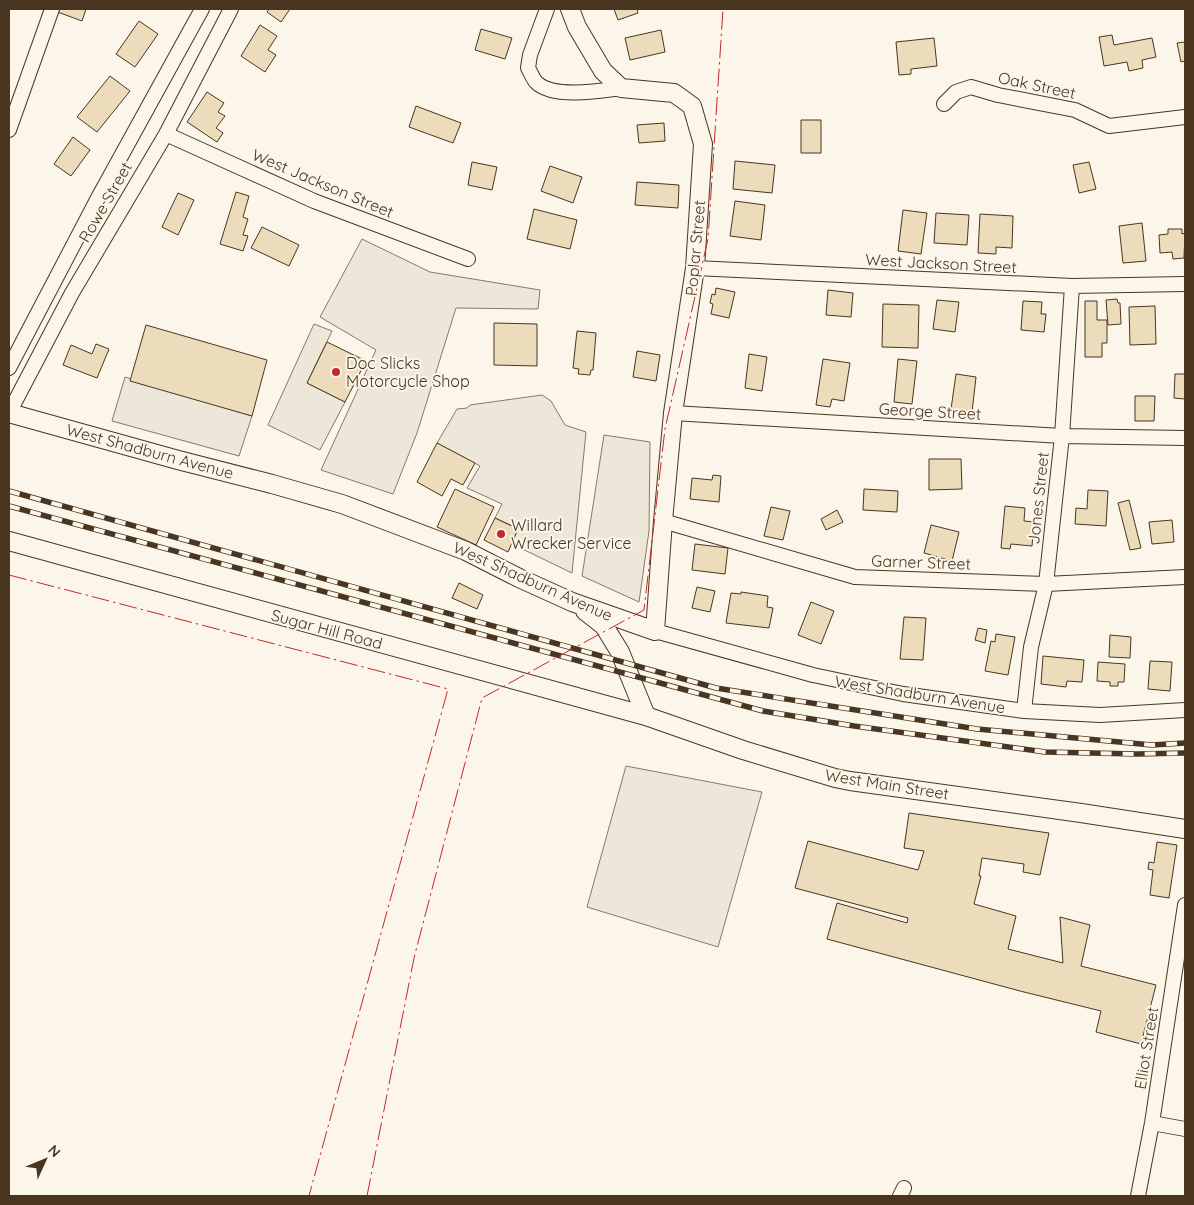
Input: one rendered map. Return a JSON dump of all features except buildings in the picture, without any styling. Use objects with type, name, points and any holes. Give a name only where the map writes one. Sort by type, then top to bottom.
[{"type":"street","points":[[9,130],[52,9]]},
{"type":"street","points":[[9,368],[98,198],[202,9]]},
{"type":"street","name":"Rowe Street","points":[[9,413],[72,293],[166,134],[231,9]]},
{"type":"street","name":"Poplar Street","points":[[547,9],[530,55],[528,68],[537,83],[557,92],[588,93],[621,88],[674,93],[692,106],[703,144],[695,268],[673,413],[655,632]]},
{"type":"street","points":[[570,9],[577,27],[603,71],[621,88]]},
{"type":"street","name":"Oak Street","points":[[944,104],[956,92],[971,87],[998,95],[1075,110],[1109,126],[1185,117]]},
{"type":"street","name":"West Jackson Street","points":[[166,134],[314,201],[468,259]]},
{"type":"street","name":"West Jackson Street","points":[[695,268],[1072,286],[1185,284]]},
{"type":"street","name":"Jones Street","points":[[1024,711],[1032,647],[1046,584],[1062,436],[1072,286]]},
{"type":"street","name":"West Shadburn Avenue","points":[[9,413],[342,504],[466,551],[572,602],[655,632],[813,675],[903,694],[1024,711],[1100,715],[1185,710]]},
{"type":"street","name":"George Street","points":[[673,413],[1062,436],[1185,438]]},
{"type":"street","name":"Garner Street","points":[[663,521],[855,577],[1046,584],[1185,577]]},
{"type":"street","name":"Sugar Hill Road","points":[[9,541],[646,716]]},
{"type":"street","points":[[572,602],[604,626],[620,652],[646,716]]},
{"type":"street","name":"West Main Street","points":[[646,716],[751,753],[850,781],[1071,811],[1185,829]]},
{"type":"street","name":"Elliot Street","points":[[1138,1196],[1152,1123],[1185,905]]},
{"type":"street","points":[[1152,1123],[1185,1129]]},
{"type":"shaded area","points":[[362,239],[430,272],[540,290],[538,309],[456,308],[417,433],[393,494],[321,470],[376,350],[320,317]]},
{"type":"shaded area","points":[[314,324],[332,331],[307,383],[345,402],[320,450],[268,425]]},
{"type":"shaded area","points":[[125,377],[252,416],[239,456],[112,421]]},
{"type":"shaded area","points":[[542,395],[551,401],[565,425],[586,432],[572,573],[508,542],[515,527],[495,518],[502,504],[467,488],[480,466],[437,443],[457,409],[467,408],[470,405]]},
{"type":"shaded area","points":[[604,435],[650,442],[649,531],[639,602],[582,576]]},
{"type":"shaded area","points":[[626,766],[762,792],[718,947],[587,907]]},
{"type":"railway","points":[[9,491],[716,688],[977,729],[1152,745],[1185,743]]},
{"type":"railway","points":[[9,506],[763,711],[854,726],[1045,752],[1185,753]]},
{"type":"power","points":[[367,1196],[414,958],[482,698],[644,610],[665,429],[708,239],[723,9]]},
{"type":"power","points":[[9,575],[448,689],[309,1196]]},
{"type":"place","name":"Doc Slicks Motorcycle Shop","points":[[336,372]]},
{"type":"place","name":"Willard Wrecker Service","points":[[501,534]]}]
